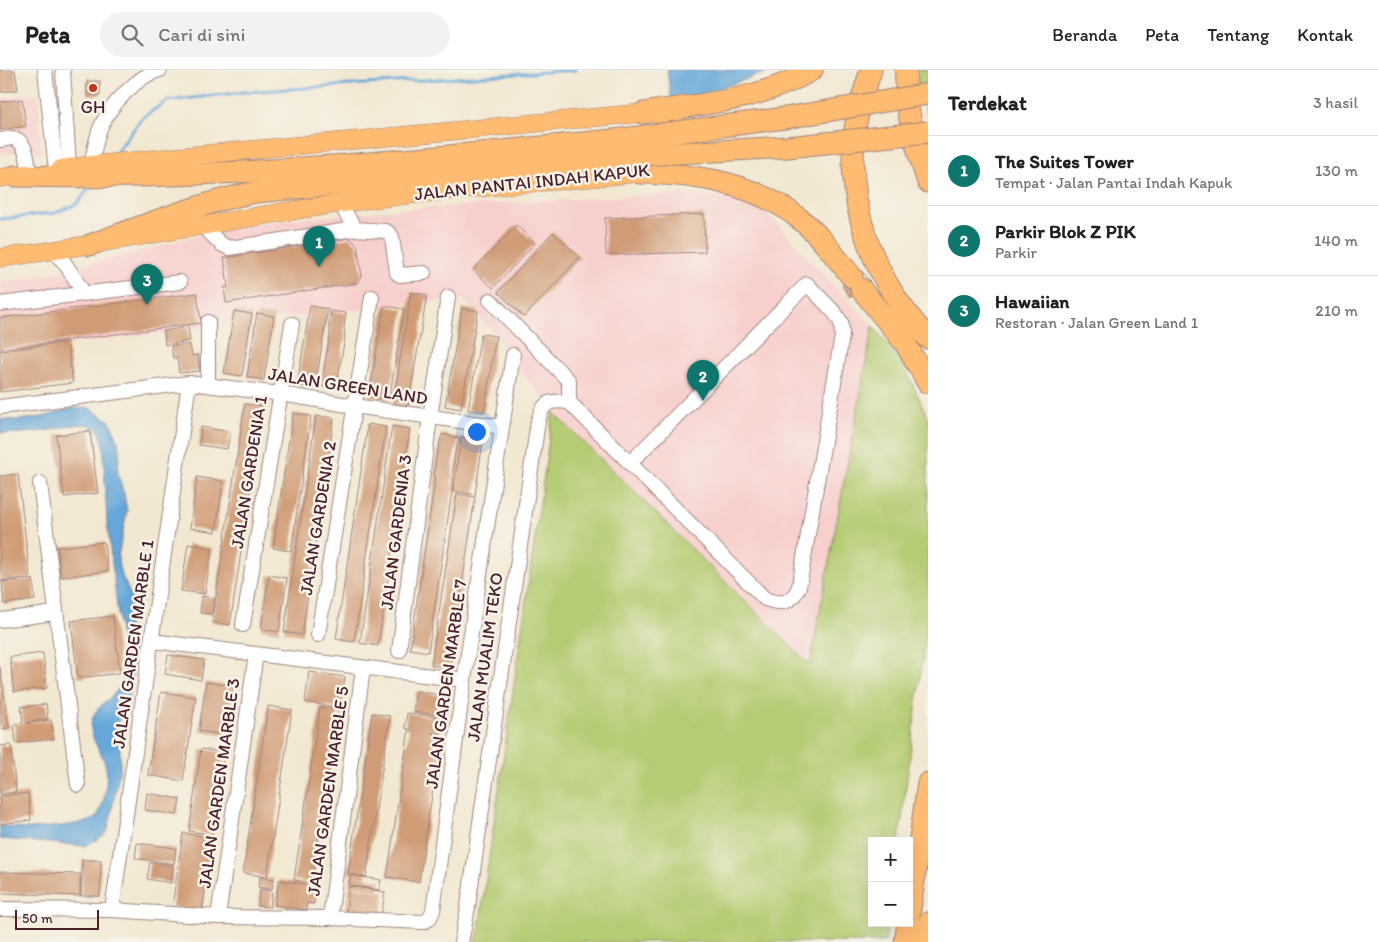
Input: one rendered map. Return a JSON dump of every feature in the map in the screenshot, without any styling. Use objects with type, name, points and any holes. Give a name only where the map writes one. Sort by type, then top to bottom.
[{"type":"highway","points":[[642,112],[758,94],[788,83],[812,70]]},
{"type":"highway","points":[[871,70],[861,100],[855,128],[854,171],[862,227],[878,270],[900,305],[928,338]]},
{"type":"highway","points":[[906,70],[907,96],[914,135],[928,182]]},
{"type":"highway","points":[[90,245],[192,207],[256,192],[624,148],[928,94]]},
{"type":"highway","points":[[785,118],[928,104]]},
{"type":"highway","points":[[788,147],[928,132]]},
{"type":"highway","points":[[18,171],[83,170],[190,175],[624,148],[788,147],[874,150],[928,147]]},
{"type":"highway","points":[[640,173],[676,174],[711,179],[771,200],[793,214],[808,227],[857,283],[905,343],[928,382]]},
{"type":"highway","points":[[913,888],[928,783]]},
{"type":"highway","points":[[925,942],[928,923]]},
{"type":"highway","points":[[905,942],[907,927]]},
{"type":"main road","name":"JALAN PANTAI INDAH KAPUK","points":[[0,258],[53,251],[340,203],[640,173],[659,169],[670,164],[678,155],[682,145],[681,133],[671,118],[661,114],[642,112],[130,162],[83,170]]},
{"type":"street","points":[[45,70],[83,170]]},
{"type":"street","points":[[63,70],[83,170]]},
{"type":"street","points":[[83,170],[101,126],[121,98],[142,78],[160,70]]},
{"type":"street","points":[[0,140],[12,138],[18,140],[23,145],[18,171]]},
{"type":"street","points":[[340,203],[355,229]]},
{"type":"street","points":[[202,225],[229,248],[355,229],[385,231],[392,237],[397,273],[400,275],[424,272]]},
{"type":"street","points":[[53,251],[64,262],[84,293]]},
{"type":"street","points":[[0,304],[180,282]]},
{"type":"street","points":[[490,300],[569,381],[569,402],[765,599],[775,602],[786,602],[794,596],[799,587],[842,336],[841,322],[834,312],[807,284],[630,463]]},
{"type":"street","name":"JALAN GARDENIA 2","points":[[318,635],[372,297]]},
{"type":"street","name":"JALAN GARDENIA 3","points":[[399,651],[448,297]]},
{"type":"street","points":[[208,322],[208,384]]},
{"type":"street","name":"JALAN GARDENIA 1","points":[[242,625],[292,324]]},
{"type":"street","name":"JALAN GARDEN MARBLE 7","points":[[330,918],[423,922],[429,919],[433,911],[464,680],[513,355]]},
{"type":"street","name":"JALAN GREEN LAND","points":[[0,407],[189,383],[281,394],[430,418],[502,427]]},
{"type":"street","name":"JALAN GARDEN MARBLE 1","points":[[112,910],[189,383]]},
{"type":"street","name":"JALAN MUALIM TEKO","points":[[461,942],[467,913],[540,411],[546,404],[555,400],[569,402]]},
{"type":"street","points":[[40,483],[78,785]]},
{"type":"street","points":[[0,620],[56,613]]},
{"type":"street","points":[[152,641],[464,680]]},
{"type":"street","name":"JALAN GARDEN MARBLE 3","points":[[218,917],[256,654]]},
{"type":"street","name":"JALAN GARDEN MARBLE 5","points":[[330,918],[363,668]]},
{"type":"street","points":[[0,909],[112,910],[218,917],[330,918]]},
{"type":"shaded area","points":[[38,94],[42,153],[0,154],[0,99]]},
{"type":"shaded area","points":[[686,193],[755,201],[873,326],[810,665],[553,412],[492,332],[463,299],[290,317],[0,353],[0,282],[55,273],[243,224],[392,210]]},
{"type":"green space","points":[[915,70],[928,70],[928,116],[915,72]]},
{"type":"green space","points":[[873,326],[903,363],[928,418],[928,616],[900,837],[868,837],[868,927],[887,927],[885,942],[474,942],[478,935],[553,412],[810,665]]},
{"type":"water","points":[[667,70],[774,70],[672,104]]},
{"type":"water","points":[[72,408],[89,408],[110,421],[120,449],[118,475],[127,511],[118,557],[119,568],[132,599],[128,624],[134,652],[135,668],[127,709],[118,721],[116,730],[120,750],[120,768],[109,825],[107,832],[85,846],[0,839],[0,826],[30,829],[64,826],[90,821],[97,815],[104,795],[106,768],[91,731],[92,719],[99,708],[113,695],[121,684],[124,671],[107,522],[103,441],[96,429],[86,425],[74,425],[32,432],[0,433],[0,419],[18,420],[43,417]]},
{"type":"building","points":[[0,70],[15,70],[18,90],[0,92]]},
{"type":"building","name":"GH","points":[[87,81],[100,81],[100,95],[87,95]]},
{"type":"building","points":[[22,99],[26,126],[0,130],[0,102]]},
{"type":"building","points":[[704,214],[705,252],[606,255],[605,218]]},
{"type":"building","points":[[516,225],[535,243],[493,288],[473,270]]},
{"type":"building","points":[[553,232],[580,257],[524,317],[498,292]]},
{"type":"building","points":[[350,238],[357,245],[362,276],[357,283],[226,303],[224,287],[228,287],[224,258]]},
{"type":"building","points":[[861,270],[870,281],[851,297],[842,286]]},
{"type":"building","points":[[411,292],[427,295],[408,406],[393,403]]},
{"type":"building","points":[[197,293],[201,323],[0,349],[0,318]]},
{"type":"building","points":[[310,306],[328,309],[315,388],[297,385]]},
{"type":"building","points":[[384,306],[404,309],[389,400],[369,397]]},
{"type":"building","points":[[462,308],[478,311],[461,409],[445,406]]},
{"type":"building","points":[[234,311],[252,314],[242,376],[224,373]]},
{"type":"building","points":[[331,311],[346,313],[345,337],[336,389],[321,386],[330,334]]},
{"type":"building","points":[[257,313],[274,316],[264,380],[247,377]]},
{"type":"building","points":[[188,327],[190,341],[165,345],[164,331]]},
{"type":"building","points":[[481,334],[496,336],[484,412],[468,410]]},
{"type":"building","points":[[67,342],[73,383],[0,392],[0,351]]},
{"type":"building","points":[[190,344],[192,356],[198,355],[200,371],[179,373],[177,358],[173,358],[171,346]]},
{"type":"building","points":[[245,404],[263,406],[230,625],[212,622]]},
{"type":"building","points":[[293,413],[311,416],[291,551],[273,548]]},
{"type":"building","points":[[316,416],[334,418],[302,635],[284,632]]},
{"type":"building","points":[[368,424],[386,427],[354,642],[336,639]]},
{"type":"building","points":[[392,426],[410,429],[378,646],[360,643]]},
{"type":"building","points":[[201,427],[230,432],[227,449],[199,445]]},
{"type":"building","points":[[90,431],[98,493],[64,497],[56,435]]},
{"type":"building","points":[[442,434],[459,438],[455,452],[452,491],[428,652],[410,649],[434,487],[435,462]]},
{"type":"building","points":[[461,437],[483,441],[475,495],[453,491]]},
{"type":"building","points":[[18,474],[30,577],[0,581],[0,476]]},
{"type":"building","points":[[197,477],[223,481],[216,532],[190,528]]},
{"type":"building","points":[[457,494],[475,497],[450,668],[431,665]]},
{"type":"building","points":[[104,542],[108,571],[61,577],[57,547]]},
{"type":"building","points":[[188,544],[212,548],[205,594],[181,591]]},
{"type":"building","points":[[269,575],[287,578],[279,632],[261,629]]},
{"type":"building","points":[[33,579],[35,600],[4,604],[2,582]]},
{"type":"building","points":[[202,596],[214,598],[212,614],[200,613]]},
{"type":"building","points":[[113,616],[120,673],[78,678],[71,621]]},
{"type":"building","points":[[43,653],[47,688],[14,692],[10,657]]},
{"type":"building","points":[[168,655],[204,660],[201,680],[165,674]]},
{"type":"building","points":[[0,667],[9,728],[0,729]]},
{"type":"building","points":[[309,672],[345,677],[340,708],[305,702]]},
{"type":"building","points":[[206,682],[233,686],[225,735],[199,731]]},
{"type":"building","points":[[416,691],[446,696],[443,716],[413,712]]},
{"type":"building","points":[[161,692],[196,697],[183,781],[148,775]]},
{"type":"building","points":[[46,704],[48,719],[27,723],[51,720],[54,739],[16,743],[14,724],[23,723],[21,707]]},
{"type":"building","points":[[268,706],[292,710],[267,877],[243,873]]},
{"type":"building","points":[[320,707],[338,710],[312,883],[294,880]]},
{"type":"building","points":[[372,713],[390,716],[366,877],[348,874]]},
{"type":"building","points":[[407,713],[442,718],[440,734],[432,733],[441,735],[419,882],[387,877],[409,729],[405,728]]},
{"type":"building","points":[[11,745],[16,792],[0,794],[0,746]]},
{"type":"building","points":[[201,749],[224,752],[212,835],[189,831]]},
{"type":"building","points":[[28,793],[31,820],[0,824],[0,796]]},
{"type":"building","points":[[147,793],[180,799],[177,815],[145,810]]},
{"type":"building","points":[[183,833],[213,838],[202,912],[172,907]]},
{"type":"building","points":[[137,843],[176,848],[174,864],[135,858]]},
{"type":"building","points":[[82,860],[101,860],[100,896],[81,896]]},
{"type":"building","points":[[150,862],[173,866],[171,883],[147,879]]},
{"type":"building","points":[[0,872],[80,874],[80,896],[0,893]]},
{"type":"building","points":[[351,875],[381,880],[379,890],[349,885]]},
{"type":"building","points":[[260,877],[274,879],[272,889],[258,887]]},
{"type":"building","points":[[279,880],[310,885],[309,890],[316,891],[314,904],[307,903],[306,910],[275,905]]},
{"type":"building","points":[[349,886],[385,892],[381,917],[346,912]]},
{"type":"building","points":[[260,889],[272,891],[270,907],[258,906]]},
{"type":"waterway","points":[[113,157],[142,118],[167,101],[245,92],[576,70]]},
{"type":"waterway","points":[[0,219],[55,213],[77,204],[92,184]]},
{"type":"place","name":"GH","points":[[93,88]]},
{"type":"place","name":"The Suites Tower","points":[[319,267]]},
{"type":"place","name":"Hawaiian","points":[[147,305]]},
{"type":"place","name":"Parkir Blok Z PIK","points":[[703,401]]}]
